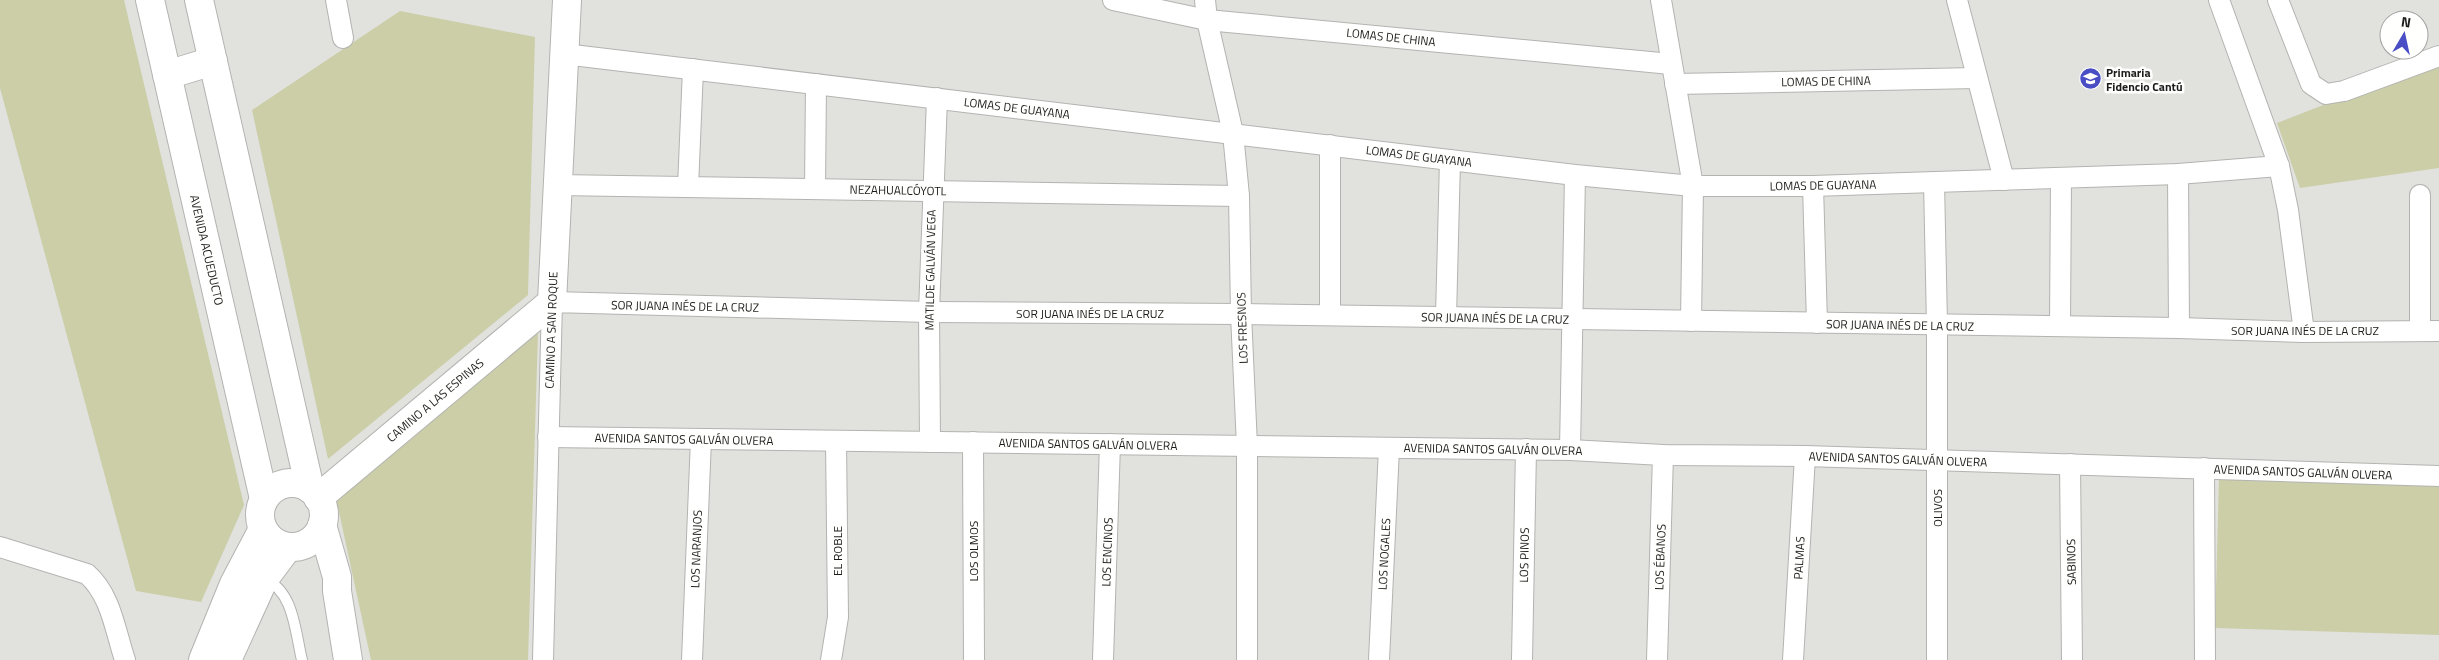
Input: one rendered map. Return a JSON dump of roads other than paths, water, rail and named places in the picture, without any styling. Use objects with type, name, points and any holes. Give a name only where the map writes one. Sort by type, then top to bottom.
[{"type":"street","name":"AVENIDA ACUEDUCTO","points":[[150,0],[264,499]]},
{"type":"street","points":[[199,0],[314,494],[322,506],[322,525],[337,577],[336,591],[348,660]]},
{"type":"street","points":[[336,0],[343,38]]},
{"type":"street","name":"CAMINO A SAN ROQUE","points":[[543,660],[552,302],[567,0]]},
{"type":"street","name":"LOMAS DE CHINA","points":[[1113,0],[1672,64]]},
{"type":"street","points":[[1661,0],[1693,186],[1691,321]]},
{"type":"street","points":[[1957,0],[2004,180]]},
{"type":"street","points":[[2218,0],[2278,166],[2288,210],[2304,332]]},
{"type":"street","points":[[2280,1],[2311,84],[2326,94],[2344,91],[2439,56]]},
{"type":"street","name":"LOS FRESNOS","points":[[1206,10],[1233,133],[1239,196],[1241,314],[1247,446],[1247,660]]},
{"type":"street","name":"LOMAS DE GUAYANA","points":[[564,54],[1576,175],[1693,186],[1814,186],[2004,180],[2178,174],[2278,166]]},
{"type":"street","points":[[167,75],[213,61]]},
{"type":"street","points":[[688,187],[693,69]]},
{"type":"street","name":"LOMAS DE CHINA","points":[[1675,84],[1977,78]]},
{"type":"street","points":[[815,189],[816,84]]},
{"type":"street","name":"MATILDE GALVÁN VEGA","points":[[930,442],[929,312],[932,191],[937,98]]},
{"type":"street","points":[[1330,145],[1330,315]]},
{"type":"street","points":[[1446,317],[1450,160]]},
{"type":"street","points":[[2178,174],[2180,328]]},
{"type":"street","points":[[1570,450],[1576,175]]},
{"type":"street","points":[[2060,326],[2061,178]]},
{"type":"street","name":"OLIVOS","points":[[1934,182],[1937,326],[1937,660]]},
{"type":"street","name":"NEZAHUALCÓYOTL","points":[[557,185],[1239,196]]},
{"type":"street","points":[[1814,186],[1817,323]]},
{"type":"street","points":[[2420,195],[2430,330]]},
{"type":"street","name":"CAMINO A LAS ESPINAS","points":[[314,494],[552,302]]},
{"type":"street","name":"SOR JUANA INÉS DE LA CRUZ","points":[[552,302],[929,312],[1330,315],[1937,326],[2180,328],[2304,332],[2430,330]]},
{"type":"street","name":"AVENIDA SANTOS GALVÁN OLVERA","points":[[548,437],[1526,449],[1663,455],[1805,456],[2439,476]]},
{"type":"street","name":"LOS NARANJOS","points":[[692,660],[701,439]]},
{"type":"street","name":"EL ROBLE","points":[[831,660],[838,617],[836,441]]},
{"type":"street","name":"LOS OLMOS","points":[[973,442],[974,660]]},
{"type":"street","name":"LOS ENCINOS","points":[[1104,660],[1110,444]]},
{"type":"street","name":"LOS NOGALES","points":[[1379,660],[1390,448]]},
{"type":"street","name":"LOS PINOS","points":[[1522,660],[1526,449]]},
{"type":"street","name":"LOS ÉBANOS","points":[[1657,660],[1663,455]]},
{"type":"street","name":"PALMAS","points":[[1793,660],[1805,456]]},
{"type":"street","name":"SABINOS","points":[[2070,464],[2072,660]]},
{"type":"street","points":[[2204,468],[2205,660]]},
{"type":"street","points":[[227,660],[253,574],[263,529],[260,509],[264,499],[271,491],[280,486],[295,484],[314,494]]},
{"type":"street","points":[[203,660],[253,574],[293,547],[316,536],[322,525]]},
{"type":"street","points":[[263,529],[269,538],[293,547],[336,591]]},
{"type":"street","points":[[0,547],[87,574],[97,583],[105,597],[124,660]]},
{"type":"lane","points":[[253,574],[276,584],[287,598],[302,660]]},
{"type":"place","name":"Primaria Fidencio Cantú","points":[[2090,79]]}]
